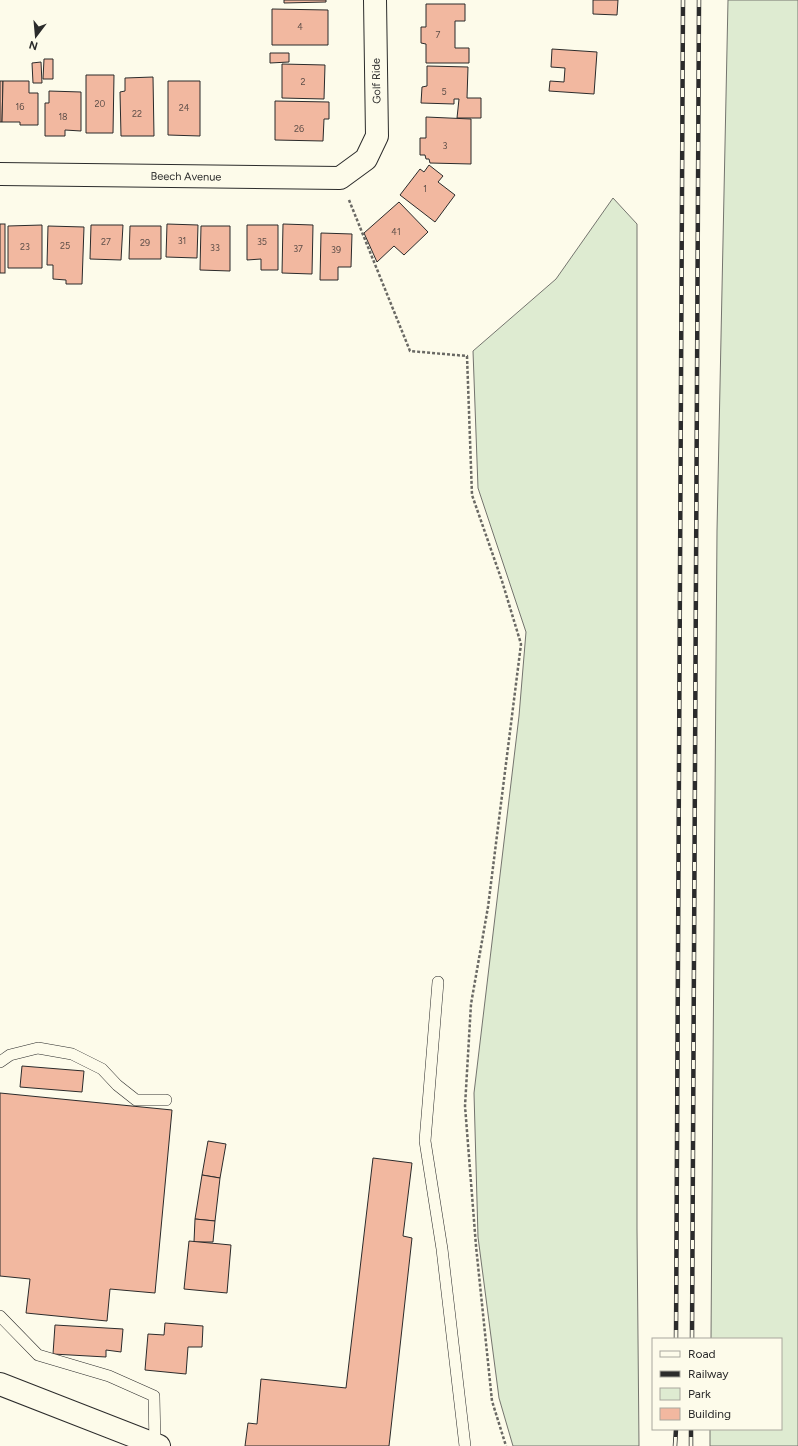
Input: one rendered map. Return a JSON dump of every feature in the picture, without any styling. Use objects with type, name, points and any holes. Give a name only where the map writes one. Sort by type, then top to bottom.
[{"type":"street","name":"Golf Ride","points":[[340,178],[366,159],[377,136],[375,0]]},
{"type":"street","name":"Beech Avenue","points":[[0,174],[340,178]]},
{"type":"street","points":[[0,1384],[157,1445]]},
{"type":"lane","points":[[438,982],[425,1141],[442,1249],[465,1446]]},
{"type":"lane","points":[[0,1062],[10,1055],[38,1048],[72,1054],[102,1069],[117,1085],[136,1100],[166,1100]]},
{"type":"lane","points":[[0,1316],[38,1354],[109,1376],[154,1396],[157,1445]]},
{"type":"path","points":[[340,178],[410,351],[467,356],[472,495],[502,581],[520,644],[488,907],[471,1004],[465,1106],[477,1254],[492,1401],[506,1446]]},
{"type":"green space","points":[[728,0],[798,0],[798,1446],[710,1446],[710,1430],[782,1430],[782,1338],[711,1338],[717,531]]},
{"type":"green space","points":[[613,198],[637,224],[637,1229],[639,1446],[513,1446],[499,1398],[478,1237],[474,1093],[519,716],[526,632],[478,488],[473,351],[556,279]]},
{"type":"building","points":[[284,0],[326,0],[326,2],[284,3]]},
{"type":"building","points":[[593,0],[618,0],[617,15],[593,14]]},
{"type":"building","points":[[426,4],[465,4],[465,21],[455,21],[455,48],[469,48],[469,63],[426,63],[426,44],[421,43],[421,27],[426,27]]},
{"type":"building","points":[[272,9],[328,10],[328,45],[272,45]]},
{"type":"building","points":[[552,49],[597,52],[594,94],[549,91],[550,81],[564,82],[565,68],[551,67]]},
{"type":"building","points":[[270,53],[289,53],[289,62],[270,63]]},
{"type":"building","points":[[44,59],[53,59],[53,79],[43,79]]},
{"type":"building","points":[[41,62],[42,83],[33,83],[32,63]]},
{"type":"building","points":[[282,64],[325,65],[324,99],[282,98]]},
{"type":"building","points":[[427,66],[468,67],[467,98],[481,98],[481,118],[457,118],[459,99],[454,99],[454,104],[421,103],[422,87],[427,86]]},
{"type":"building","points":[[86,75],[114,75],[113,133],[86,133]]},
{"type":"building","points":[[153,77],[154,136],[121,136],[120,92],[125,91],[125,78]]},
{"type":"building","points":[[0,81],[3,81],[2,122],[0,122]]},
{"type":"building","points":[[3,81],[29,81],[29,93],[38,93],[38,125],[20,125],[20,122],[2,122]]},
{"type":"building","points":[[168,81],[200,81],[200,136],[168,135]]},
{"type":"building","points":[[49,91],[81,92],[81,131],[65,130],[65,136],[45,136],[45,103],[49,103]]},
{"type":"building","points":[[275,101],[329,102],[329,119],[324,119],[323,141],[275,140]]},
{"type":"building","points":[[426,117],[471,119],[471,164],[430,163],[429,159],[426,159],[425,155],[420,155],[420,138],[426,138]]},
{"type":"building","points":[[429,165],[443,176],[438,182],[455,195],[435,222],[400,195],[420,169],[424,172]]},
{"type":"building","points":[[399,202],[428,232],[404,255],[394,246],[377,262],[364,233]]},
{"type":"building","points":[[0,224],[5,224],[5,273],[0,273]]},
{"type":"building","points":[[167,224],[198,225],[197,258],[166,257]]},
{"type":"building","points":[[283,224],[313,225],[312,274],[282,273]]},
{"type":"building","points":[[42,225],[42,268],[8,268],[8,226]]},
{"type":"building","points":[[91,225],[123,225],[121,260],[90,259]]},
{"type":"building","points":[[247,225],[278,225],[278,270],[261,270],[261,259],[247,260]]},
{"type":"building","points":[[48,226],[84,227],[82,284],[66,284],[66,280],[53,279],[53,265],[47,265]]},
{"type":"building","points":[[130,226],[161,226],[161,259],[129,259]]},
{"type":"building","points":[[201,226],[230,226],[230,271],[200,270]]},
{"type":"building","points":[[321,233],[352,234],[351,267],[338,267],[338,280],[320,280]]},
{"type":"building","points":[[22,1066],[84,1071],[82,1092],[20,1087]]},
{"type":"building","points":[[0,1093],[172,1110],[155,1293],[110,1289],[107,1321],[26,1313],[30,1279],[0,1276]]},
{"type":"building","points":[[208,1141],[226,1144],[220,1178],[202,1175]]},
{"type":"building","points":[[373,1158],[412,1163],[403,1236],[412,1238],[389,1446],[245,1446],[248,1423],[257,1424],[261,1379],[346,1388]]},
{"type":"building","points":[[202,1175],[220,1178],[215,1221],[195,1219]]},
{"type":"building","points":[[195,1219],[215,1221],[213,1242],[194,1242]]},
{"type":"building","points":[[189,1241],[231,1245],[227,1293],[184,1289]]},
{"type":"building","points":[[165,1323],[203,1326],[202,1347],[188,1347],[186,1374],[145,1370],[148,1334],[164,1335]]},
{"type":"building","points":[[55,1325],[123,1329],[121,1352],[106,1350],[106,1357],[53,1354]]},
{"type":"railway","points":[[676,1338],[683,0]]},
{"type":"railway","points":[[692,1338],[699,0]]},
{"type":"railway","points":[[675,1446],[676,1430]]},
{"type":"railway","points":[[691,1430],[691,1446]]}]
